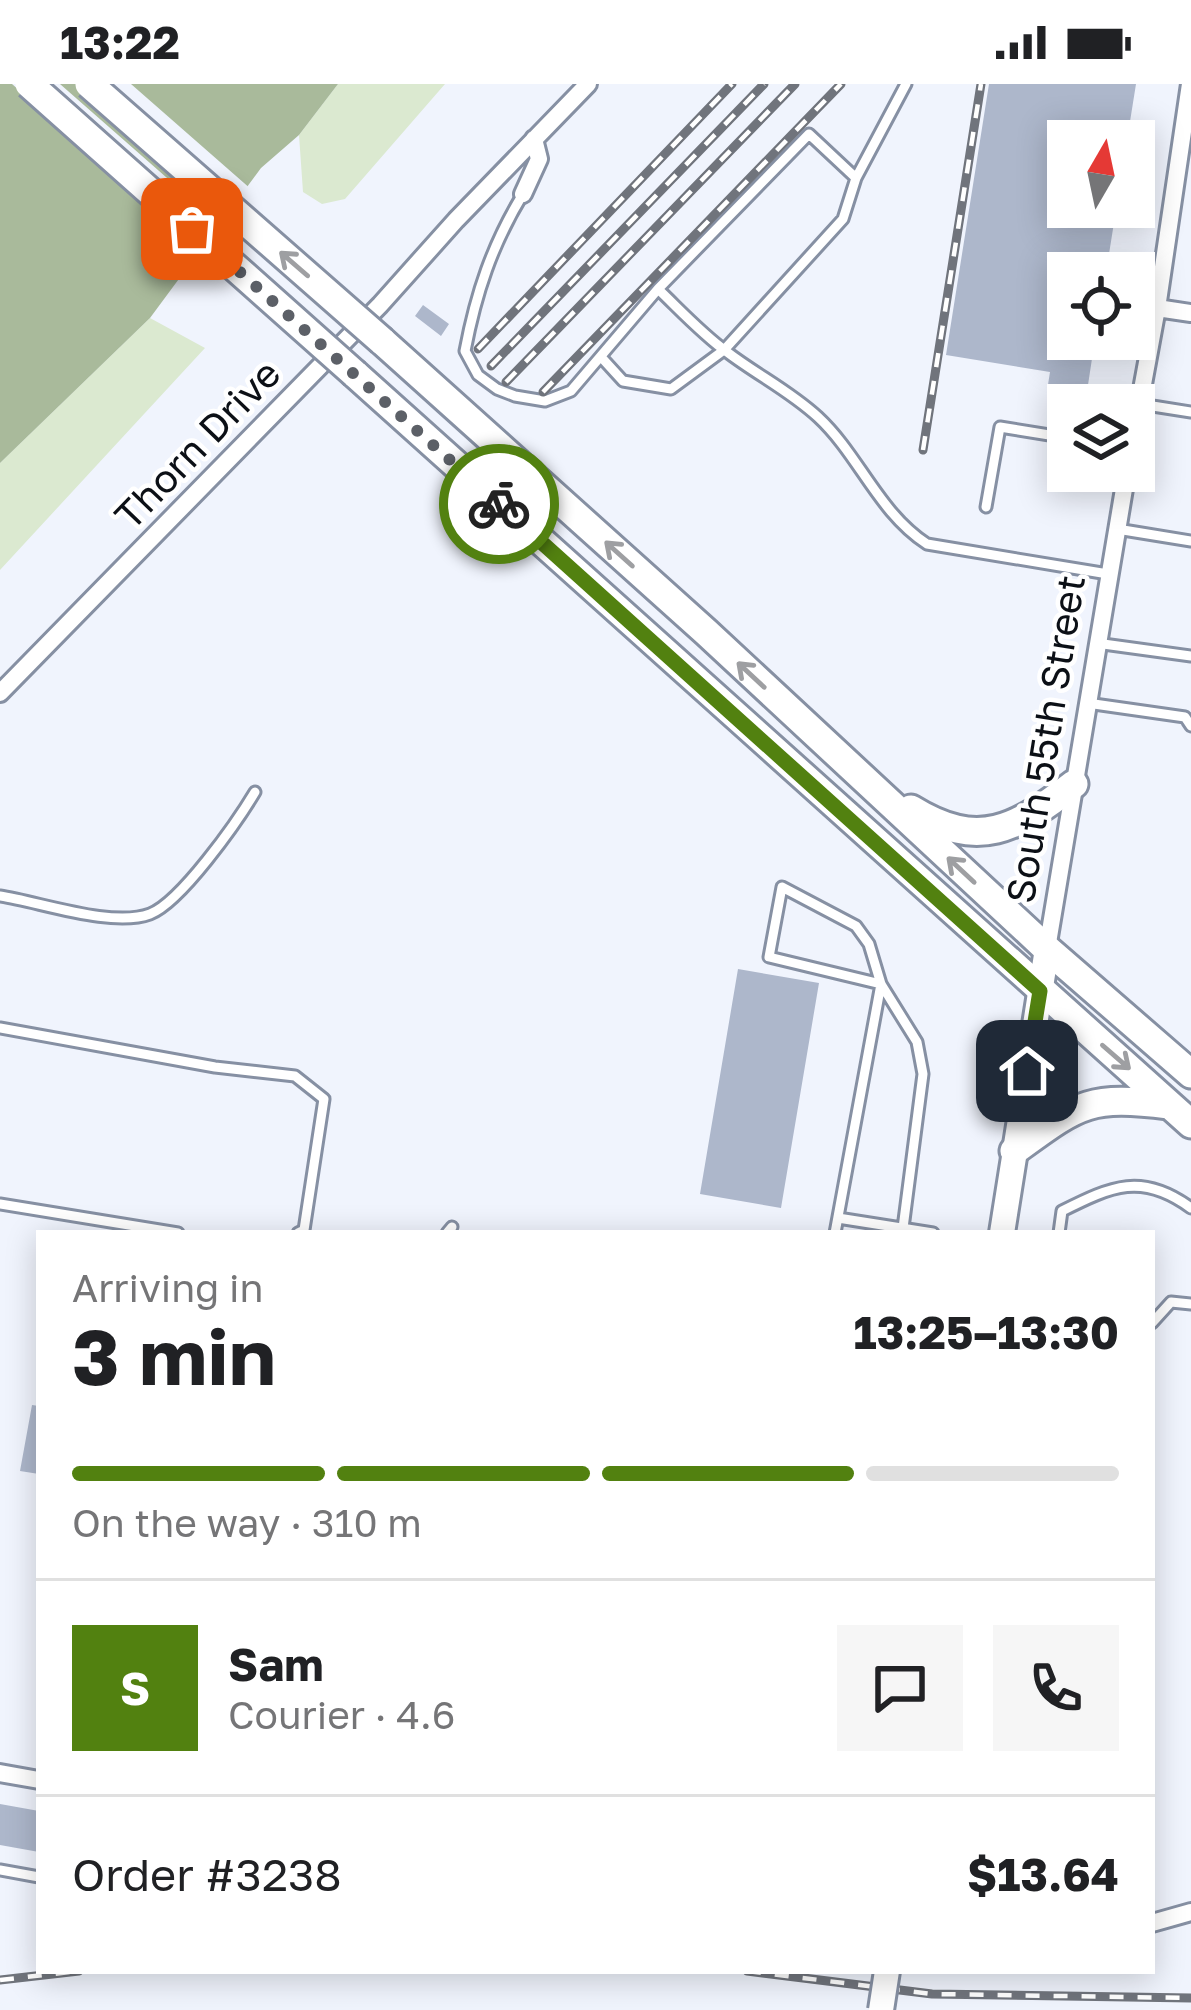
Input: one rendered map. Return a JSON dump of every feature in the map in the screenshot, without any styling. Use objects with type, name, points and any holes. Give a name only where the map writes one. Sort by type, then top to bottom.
[{"type":"main road","points":[[29,84],[1181,1115]]},
{"type":"main road","points":[[89,84],[706,632],[1047,949],[1191,1074]]},
{"type":"main road","points":[[863,779],[934,823],[969,833],[1003,830],[1037,813],[1074,784]]},
{"type":"main road","name":"South 55th Street","points":[[1002,1230],[1047,949]]},
{"type":"main road","points":[[1014,1151],[1089,1103],[1115,1099],[1181,1115]]},
{"type":"main road","points":[[880,2010],[886,1974]]},
{"type":"street","name":"Thorn Drive","points":[[0,693],[380,305],[588,84]]},
{"type":"street","points":[[1144,384],[1185,157],[1190,84]]},
{"type":"street","points":[[523,194],[539,159],[534,139]]},
{"type":"street","points":[[1157,308],[1191,314]]},
{"type":"street","name":"South 55th Street","points":[[1047,949],[1123,492]]},
{"type":"street","points":[[0,1773],[36,1779]]},
{"type":"street","points":[[1155,1922],[1191,1912]]},
{"type":"lane","points":[[602,358],[623,381],[671,389],[724,350],[843,219],[856,178],[906,84]]},
{"type":"lane","points":[[523,194],[497,236],[481,278],[465,351],[478,375],[496,389],[545,401],[571,391],[658,289],[809,134],[856,178]]},
{"type":"lane","points":[[658,289],[724,350],[823,421],[877,496],[910,533],[927,544],[1108,574]]},
{"type":"lane","points":[[1155,406],[1191,412]]},
{"type":"lane","points":[[986,507],[1000,427],[1047,435]]},
{"type":"lane","points":[[1117,529],[1191,541]]},
{"type":"lane","points":[[1096,643],[1191,656]]},
{"type":"lane","points":[[1087,703],[1185,717],[1191,726]]},
{"type":"lane","points":[[0,896],[116,918],[152,914],[226,838],[255,792]]},
{"type":"lane","points":[[881,984],[769,957],[782,887],[856,926],[869,944],[881,984],[917,1042],[923,1074],[903,1228]]},
{"type":"lane","points":[[836,1230],[881,984]]},
{"type":"lane","points":[[0,1028],[295,1076],[324,1099],[304,1230]]},
{"type":"lane","points":[[1059,1230],[1062,1211],[1101,1191],[1133,1184],[1170,1192],[1191,1208]]},
{"type":"lane","points":[[0,1204],[160,1230]]},
{"type":"lane","points":[[838,1218],[915,1230]]},
{"type":"lane","points":[[1155,1319],[1171,1302],[1191,1304]]},
{"type":"lane","points":[[0,1870],[36,1876]]},
{"type":"shaded area","points":[[0,84],[338,84],[299,135],[261,168],[150,318],[0,463]]},
{"type":"shaded area","points":[[338,84],[445,84],[345,199],[322,204],[303,192],[299,135]]},
{"type":"shaded area","points":[[150,318],[205,348],[0,570],[0,463]]},
{"type":"pier","points":[[12,84],[60,84],[224,228],[204,254]]},
{"type":"pier","points":[[76,84],[131,84],[252,190],[230,220]]},
{"type":"building","points":[[989,84],[1136,84],[1130,120],[1047,120],[1047,228],[1113,228],[1109,252],[1047,252],[1047,360],[1092,360],[1088,384],[1048,384],[1050,372],[946,355]]},
{"type":"building","points":[[423,305],[449,324],[441,336],[415,316]]},
{"type":"building","points":[[738,969],[819,983],[781,1208],[700,1194]]},
{"type":"building","points":[[32,1405],[36,1406],[36,1474],[20,1471]]},
{"type":"building","points":[[0,1804],[36,1810],[36,1851],[0,1845]]},
{"type":"railway","points":[[478,349],[732,84]]},
{"type":"railway","points":[[491,366],[764,84]]},
{"type":"railway","points":[[506,382],[795,84]]},
{"type":"railway","points":[[543,392],[841,84]]},
{"type":"railway","points":[[923,450],[981,84]]},
{"type":"railway","points":[[0,1980],[53,1974]]},
{"type":"railway","points":[[771,1974],[932,1994],[1191,1998]]},
{"type":"way so far","points":[[192,229],[499,504]]},
{"type":"route","points":[[499,504],[1040,991],[1027,1071]]}]
